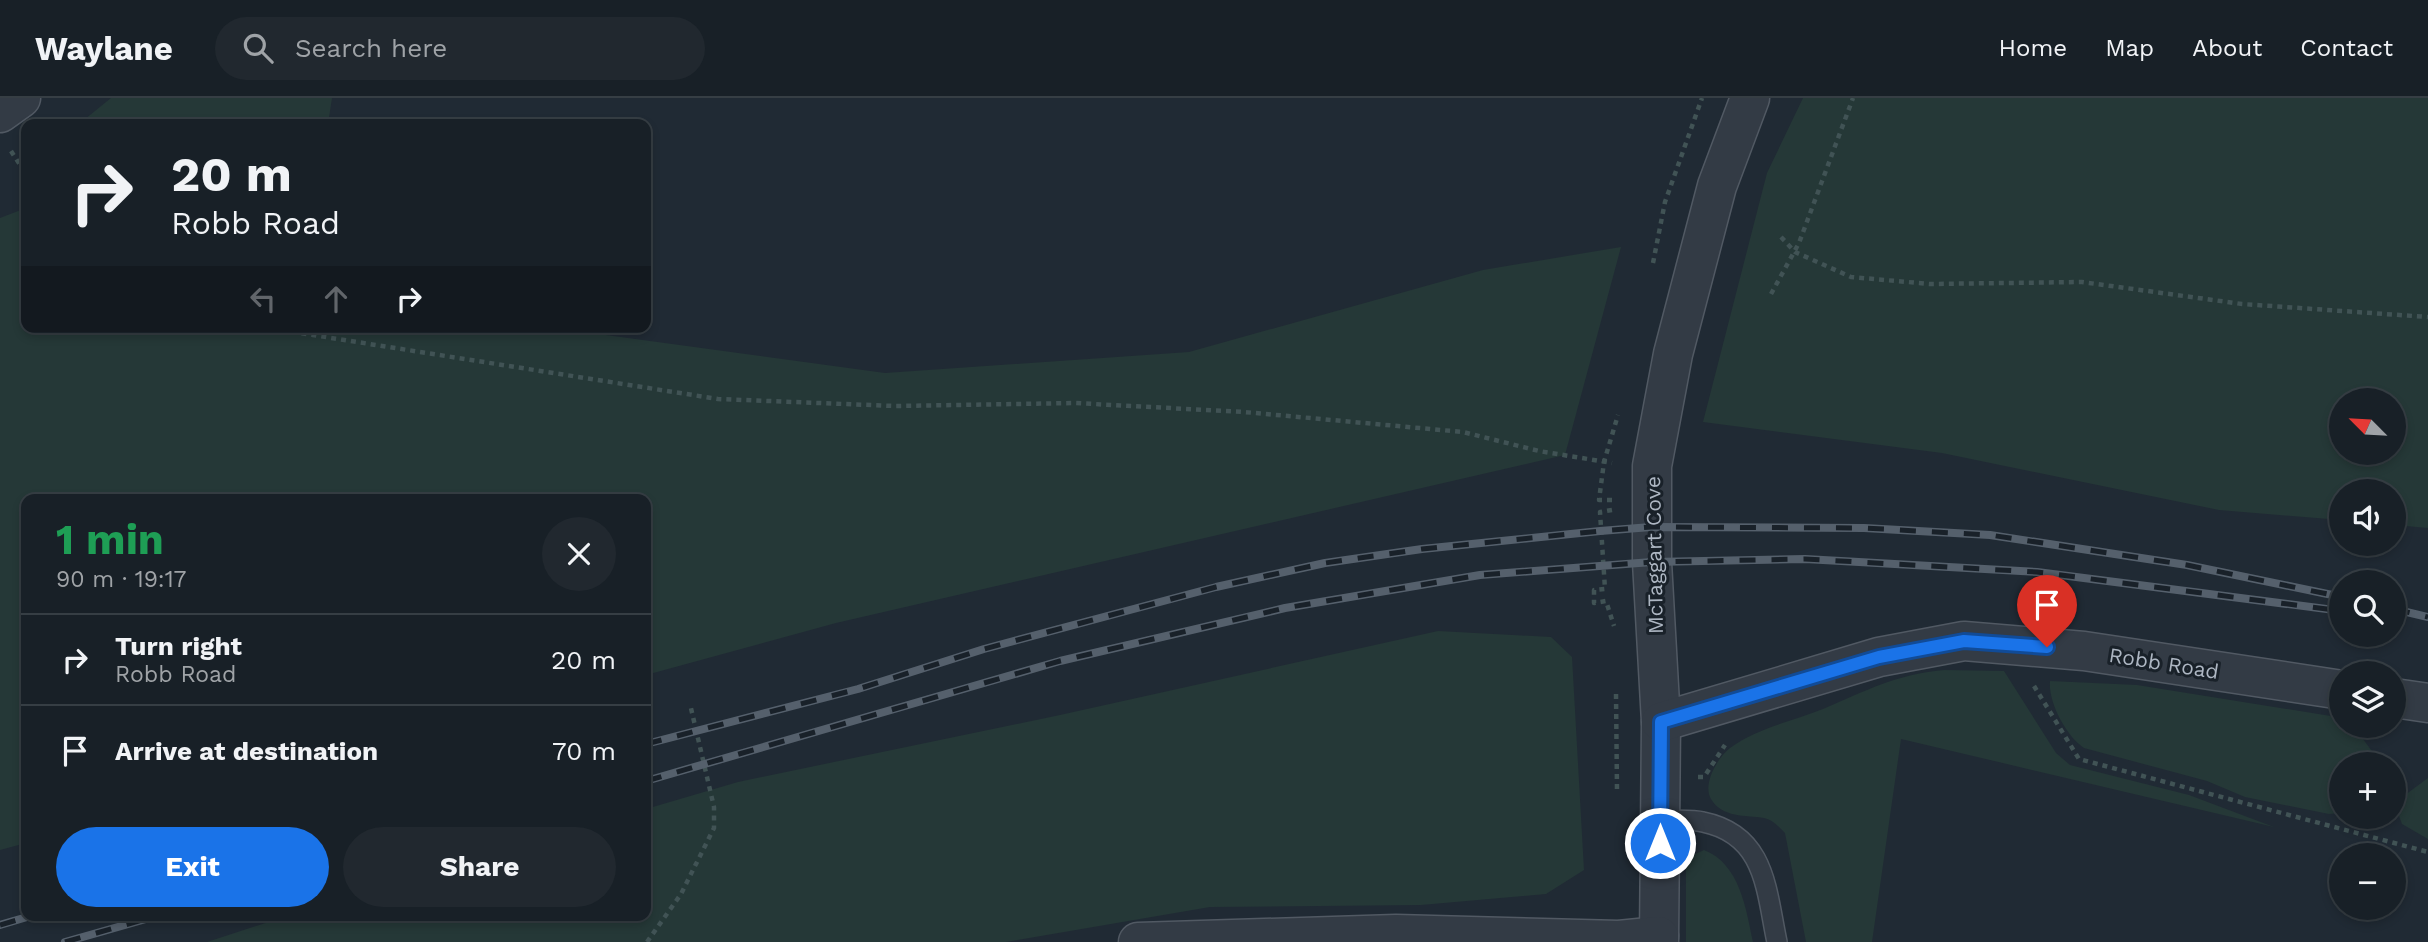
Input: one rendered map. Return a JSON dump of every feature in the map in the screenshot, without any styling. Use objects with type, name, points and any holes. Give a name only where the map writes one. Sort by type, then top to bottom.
[{"type":"street","points":[[0,113],[21,98]]},
{"type":"street","name":"McTaggart Cove","points":[[1659,939],[1661,722],[1652,562],[1652,466],[1673,354],[1717,186],[1750,98]]},
{"type":"street","name":"Robb Road","points":[[1661,722],[1879,657],[1964,641],[2028,645],[2329,688]]},
{"type":"street","points":[[2406,700],[2428,703]]},
{"type":"street","points":[[1138,942],[1396,934],[1659,939]]},
{"type":"lane","points":[[1660,820],[1703,821],[1734,833],[1751,847],[1765,881],[1777,942]]},
{"type":"path","points":[[1771,295],[1795,252],[1853,98]]},
{"type":"path","points":[[1781,237],[1795,252],[1851,277],[1930,284],[2082,282],[2242,304],[2428,317]]},
{"type":"path","points":[[300,333],[718,399],[895,406],[1075,403],[1244,412],[1463,432],[1539,451],[1604,462],[1652,466]]},
{"type":"path","points":[[2028,645],[2029,679],[2079,759],[2428,852]]},
{"type":"path","points":[[647,942],[681,894],[714,828],[714,807],[690,704]]},
{"type":"path","points":[[1617,760],[1617,776],[1704,777],[1722,747],[1733,741]]},
{"type":"green space","points":[[111,98],[332,98],[329,119],[85,119]]},
{"type":"green space","points":[[1803,98],[2428,98],[2428,528],[2406,526],[2406,479],[2329,479],[2329,519],[2219,510],[1942,453],[1703,422],[1767,173]]},
{"type":"green space","points":[[21,210],[21,333],[591,333],[885,373],[1189,352],[1483,270],[1621,247],[1565,455],[836,623],[651,674],[651,494],[21,494],[21,844],[0,850],[0,218]]},
{"type":"green space","points":[[1438,631],[1551,637],[1572,657],[1584,870],[1546,894],[1421,905],[1210,907],[1006,942],[207,942],[272,921],[651,921],[651,808],[738,782],[1060,715]]},
{"type":"green space","points":[[1944,670],[2004,671],[2056,753],[2070,765],[2189,795],[2274,827],[1901,739],[1872,942],[1806,942],[1785,833],[1767,819],[1721,810],[1709,793],[1708,786],[1713,771],[1730,748],[1763,730],[1896,680]]},
{"type":"green space","points":[[2050,681],[2137,685],[2329,716],[2329,738],[2362,738],[2373,752],[2329,752],[2329,814],[2245,797],[2207,781],[2084,748],[2077,743],[2060,718]]},
{"type":"green space","points":[[2428,778],[2428,839],[2406,826],[2406,794]]},
{"type":"green space","points":[[1704,850],[1726,866],[1733,877],[1744,902],[1753,942],[1686,942],[1686,864],[1689,857]]},
{"type":"railway","points":[[651,743],[858,689],[984,649],[1216,587],[1325,563],[1422,549],[1600,531],[1651,527],[1864,528],[1990,535],[2187,565],[2329,594]]},
{"type":"railway","points":[[651,780],[1060,661],[1285,608],[1480,575],[1652,562],[1805,559],[2037,572],[2329,609]]},
{"type":"railway","points":[[2406,612],[2428,617]]},
{"type":"railway","points":[[0,925],[21,919]]},
{"type":"railway","points":[[65,942],[139,921]]},
{"type":"route","points":[[1660,843],[1661,722],[1700,713],[1879,657],[1964,641],[2047,647]]}]
